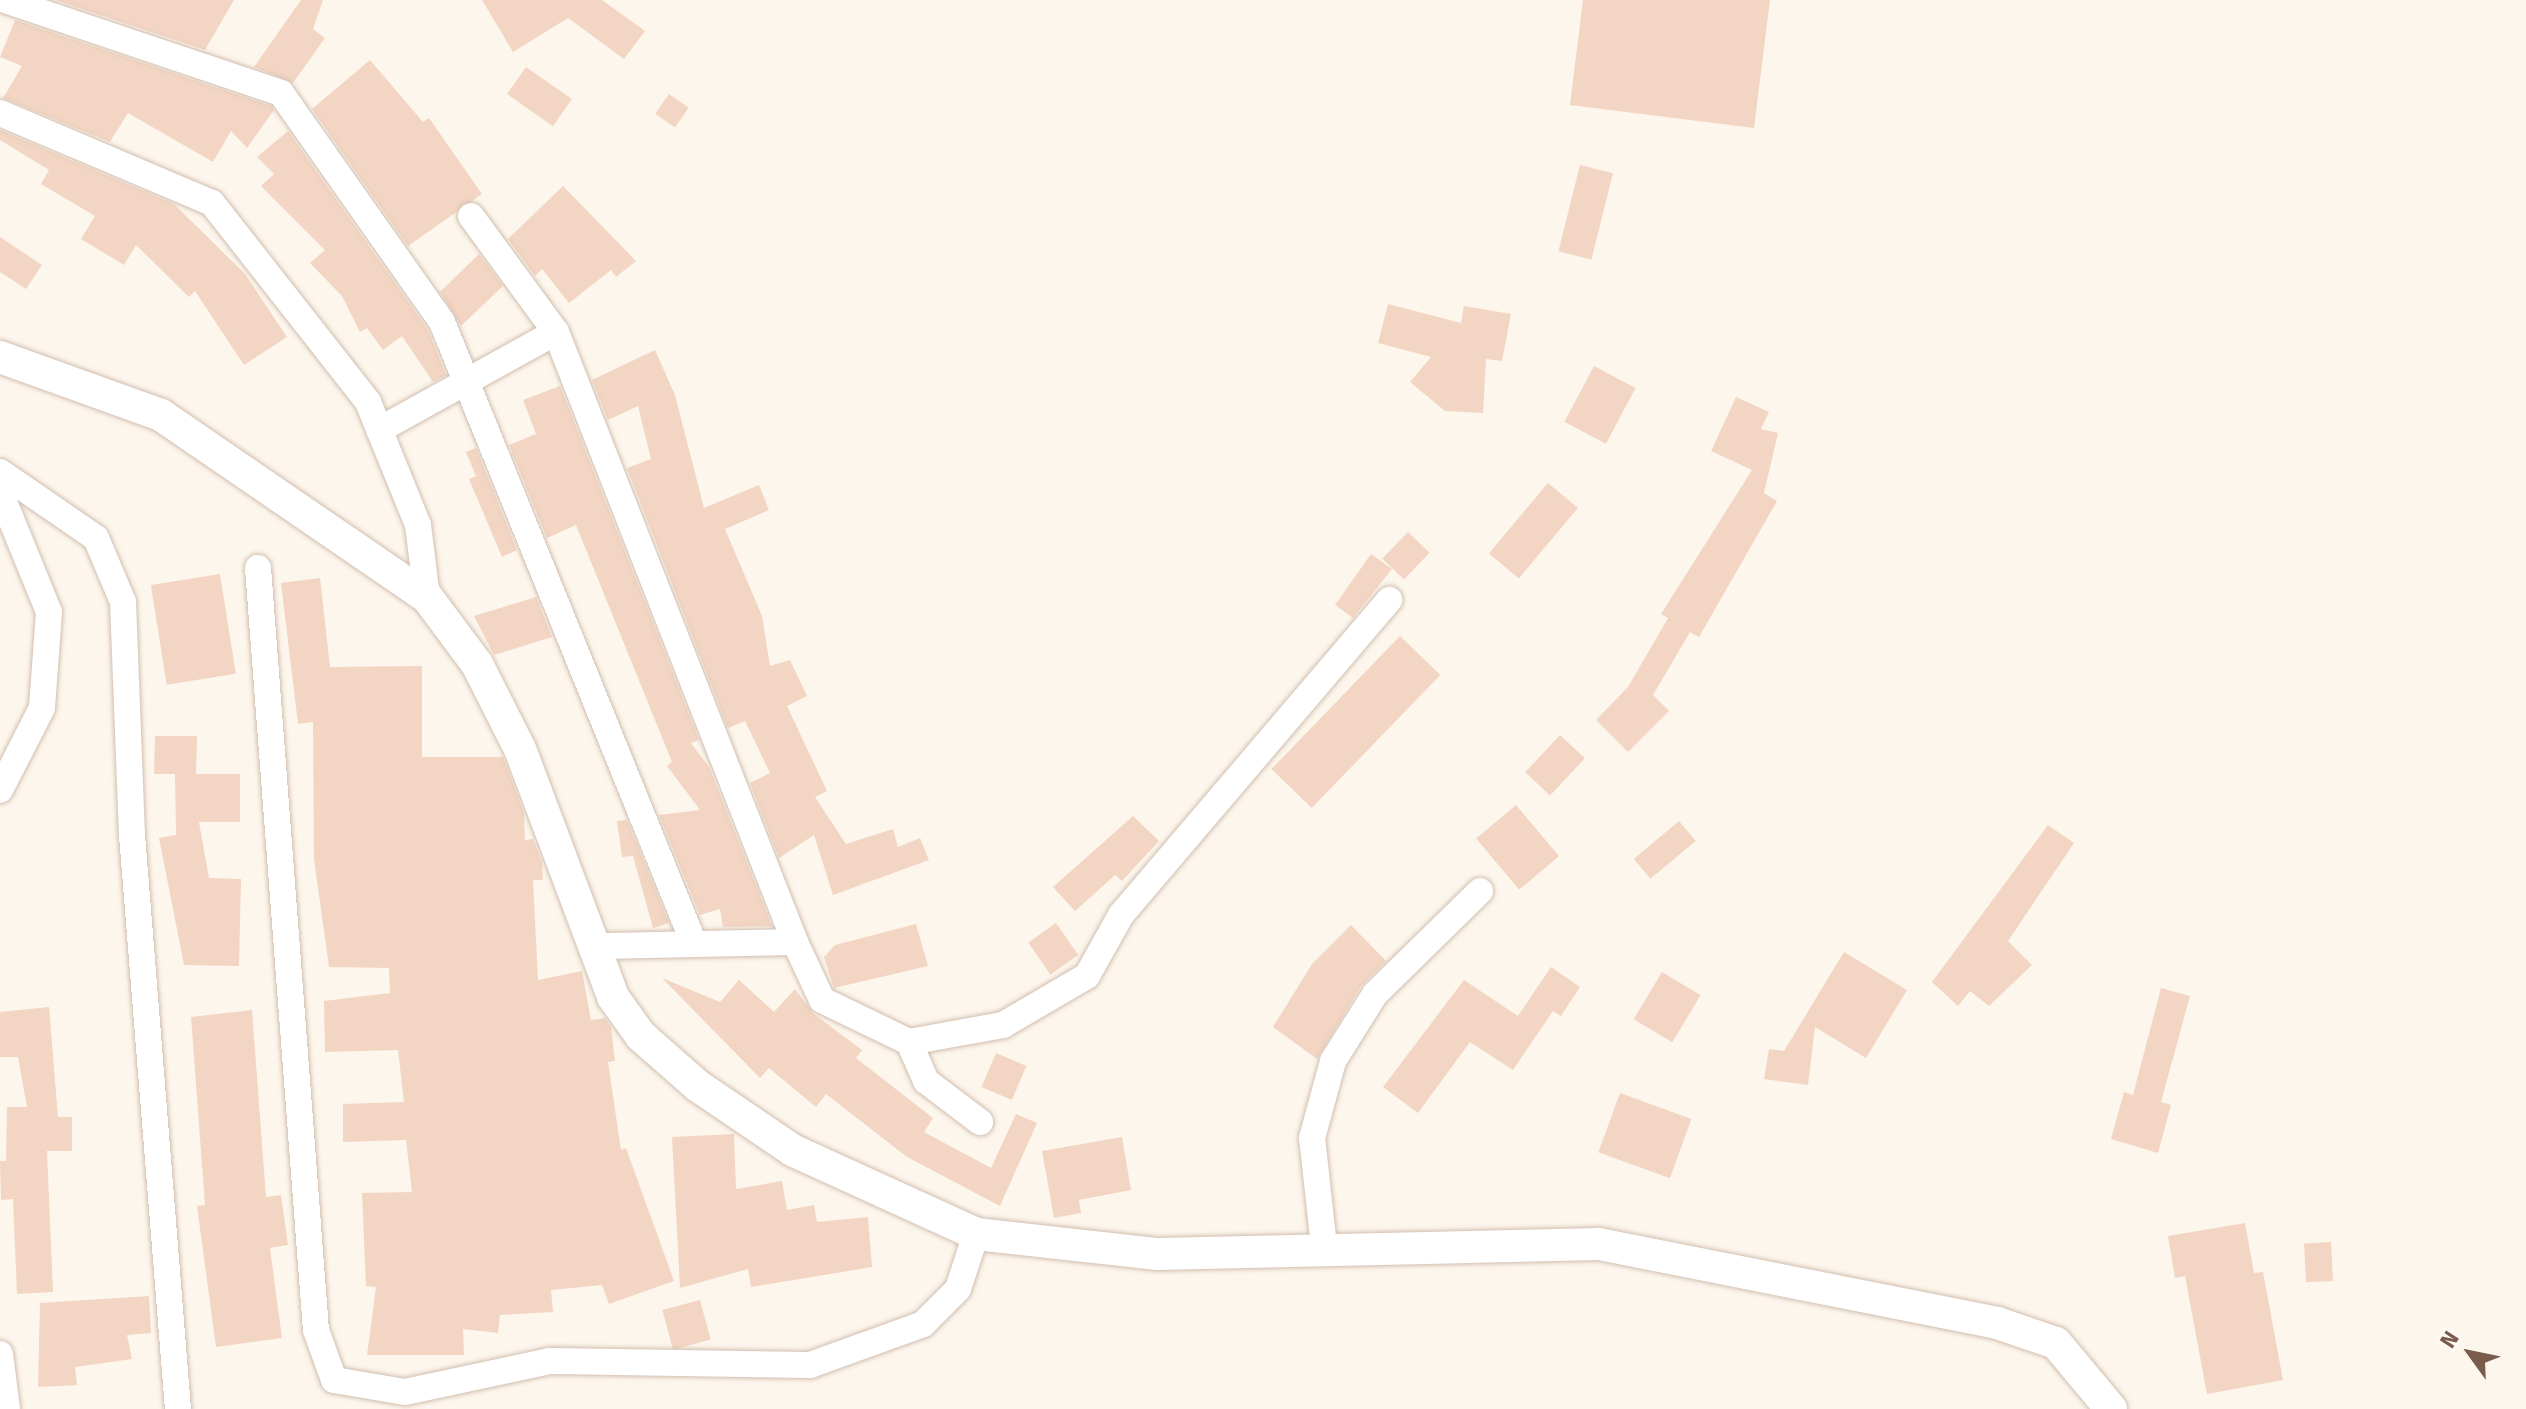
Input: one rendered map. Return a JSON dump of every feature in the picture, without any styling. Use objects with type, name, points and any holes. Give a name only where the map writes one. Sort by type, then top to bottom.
[{"type":"street","points":[[5,0],[281,93],[442,322],[469,380],[693,941]]},
{"type":"street","points":[[0,113],[212,203],[368,402],[418,525],[427,597]]},
{"type":"street","points":[[471,216],[556,332],[795,942],[822,1000],[909,1042],[1003,1025],[1087,976],[1131,903],[1389,600]]},
{"type":"street","points":[[379,430],[556,332]]},
{"type":"street","points":[[0,357],[161,415],[427,597],[477,664],[520,749],[598,946],[613,997],[641,1036],[698,1086],[792,1150],[976,1234],[1158,1254],[1324,1246],[1599,1244],[1997,1323],[2056,1343],[2111,1409]]},
{"type":"street","points":[[0,472],[96,538],[123,602],[132,835],[178,1409]]},
{"type":"street","points":[[0,492],[49,612],[42,708],[0,790]]},
{"type":"street","points":[[258,568],[316,1330],[334,1380],[405,1392],[549,1361],[810,1365],[923,1324],[958,1289],[976,1234]]},
{"type":"street","points":[[1324,1246],[1312,1138],[1333,1061],[1375,994],[1480,891]]},
{"type":"street","points":[[598,946],[693,941],[795,942]]},
{"type":"street","points":[[909,1042],[926,1081],[980,1122]]},
{"type":"street","points":[[0,1354],[7,1409]]},
{"type":"building","points":[[55,0],[234,0],[205,50]]},
{"type":"building","points":[[301,0],[323,0],[313,29],[325,38],[293,83],[254,67]]},
{"type":"building","points":[[482,0],[602,0],[645,31],[624,59],[568,18],[513,52]]},
{"type":"building","points":[[1583,0],[1770,0],[1754,128],[1570,105]]},
{"type":"building","points":[[15,20],[271,106],[274,110],[247,148],[231,131],[213,162],[128,113],[110,142],[3,98],[22,66],[0,57]]},
{"type":"building","points":[[370,60],[423,122],[429,118],[482,194],[408,246],[312,109]]},
{"type":"building","points":[[526,67],[572,99],[553,126],[507,94]]},
{"type":"building","points":[[669,94],[689,108],[675,127],[655,114]]},
{"type":"building","points":[[0,130],[174,204],[245,274],[287,337],[244,365],[195,291],[189,297],[136,245],[124,265],[81,239],[95,216],[41,184],[49,170],[0,140]]},
{"type":"building","points":[[288,131],[428,330],[446,375],[433,382],[402,336],[383,350],[367,328],[360,332],[342,296],[310,263],[325,250],[261,186],[274,174],[257,157]]},
{"type":"building","points":[[1580,165],[1613,173],[1591,260],[1558,251]]},
{"type":"building","points":[[563,186],[636,261],[616,277],[611,270],[569,303],[542,269],[535,276],[508,239]]},
{"type":"building","points":[[0,237],[42,265],[26,289],[0,272]]},
{"type":"building","points":[[479,254],[503,286],[461,326],[440,292]]},
{"type":"building","points":[[1388,304],[1461,323],[1464,306],[1511,314],[1502,361],[1486,359],[1483,413],[1445,411],[1410,382],[1431,357],[1378,343]]},
{"type":"building","points":[[655,350],[675,395],[704,508],[759,485],[769,510],[725,529],[762,616],[770,666],[790,660],[807,696],[787,706],[827,791],[815,797],[846,844],[893,829],[898,847],[920,838],[929,860],[833,895],[814,835],[779,858],[750,783],[770,773],[745,721],[728,728],[627,468],[651,459],[638,406],[608,420],[592,380]]},
{"type":"building","points":[[1594,366],[1635,388],[1606,444],[1564,422]]},
{"type":"building","points":[[560,386],[699,740],[691,743],[709,767],[772,926],[723,927],[720,909],[700,915],[659,815],[700,810],[667,766],[672,762],[576,525],[547,538],[509,445],[536,434],[523,400]]},
{"type":"building","points":[[1736,397],[1769,412],[1761,429],[1778,433],[1764,493],[1777,501],[1699,637],[1690,632],[1653,695],[1669,711],[1628,752],[1596,720],[1628,687],[1668,618],[1661,614],[1752,470],[1711,451]]},
{"type":"building","points":[[476,448],[517,550],[502,557],[469,479],[476,476],[466,452]]},
{"type":"building","points":[[1548,483],[1578,508],[1519,579],[1489,553]]},
{"type":"building","points":[[1408,532],[1430,553],[1404,579],[1382,559]]},
{"type":"building","points":[[1371,554],[1392,569],[1353,618],[1335,605]]},
{"type":"building","points":[[220,574],[236,674],[167,685],[151,585]]},
{"type":"building","points":[[320,578],[330,667],[422,666],[422,757],[503,757],[524,813],[525,840],[533,839],[542,862],[543,880],[533,880],[538,980],[582,971],[591,1020],[605,1018],[611,1027],[615,1061],[608,1062],[621,1150],[626,1148],[674,1281],[609,1304],[602,1285],[551,1290],[553,1312],[500,1315],[498,1333],[463,1329],[464,1355],[367,1355],[376,1287],[366,1286],[362,1193],[412,1192],[406,1140],[343,1142],[343,1104],[404,1102],[398,1050],[325,1052],[324,1001],[390,993],[389,968],[329,967],[314,859],[313,722],[298,724],[281,583]]},
{"type":"building","points":[[536,597],[552,637],[494,655],[474,616]]},
{"type":"building","points":[[1400,636],[1440,675],[1312,808],[1271,769]]},
{"type":"building","points":[[1560,735],[1585,758],[1550,795],[1525,772]]},
{"type":"building","points":[[155,736],[197,736],[196,774],[240,774],[240,822],[199,822],[209,878],[241,879],[239,966],[184,965],[159,838],[176,835],[175,774],[154,774]]},
{"type":"building","points":[[1516,805],[1559,856],[1519,890],[1476,838]]},
{"type":"building","points":[[1133,816],[1159,841],[1122,881],[1115,875],[1075,911],[1053,887]]},
{"type":"building","points":[[627,820],[669,923],[653,928],[633,856],[622,857],[617,821]]},
{"type":"building","points":[[1679,821],[1696,841],[1651,879],[1634,859]]},
{"type":"building","points":[[2048,825],[2074,843],[2008,941],[2032,965],[1989,1006],[1970,991],[1958,1006],[1932,982]]},
{"type":"building","points":[[1056,923],[1078,955],[1051,974],[1028,943]]},
{"type":"building","points":[[916,924],[928,966],[834,988],[824,957],[835,945]]},
{"type":"building","points":[[1351,925],[1386,961],[1361,986],[1317,1059],[1273,1027],[1312,964]]},
{"type":"building","points":[[1844,952],[1907,990],[1866,1058],[1815,1027],[1808,1085],[1764,1079],[1769,1049],[1784,1051]]},
{"type":"building","points":[[1551,967],[1580,987],[1561,1016],[1553,1011],[1513,1070],[1470,1042],[1418,1113],[1383,1087],[1464,980],[1518,1016]]},
{"type":"building","points":[[1662,972],[1701,995],[1672,1042],[1634,1019]]},
{"type":"building","points":[[662,978],[720,1002],[739,980],[774,1012],[795,989],[814,1014],[862,1050],[856,1058],[933,1118],[924,1132],[991,1168],[1016,1114],[1037,1123],[1000,1206],[907,1157],[826,1094],[816,1107],[769,1068],[760,1078]]},
{"type":"building","points":[[2161,988],[2190,996],[2161,1102],[2171,1105],[2158,1153],[2111,1139],[2124,1092],[2133,1095]]},
{"type":"building","points":[[49,1007],[58,1117],[72,1117],[72,1151],[47,1151],[53,1292],[17,1294],[13,1199],[1,1200],[0,1161],[6,1161],[7,1107],[27,1107],[18,1057],[0,1057],[0,1012]]},
{"type":"building","points":[[252,1010],[266,1197],[281,1195],[288,1245],[270,1248],[282,1338],[216,1347],[197,1206],[205,1205],[191,1017]]},
{"type":"building","points":[[996,1053],[1026,1066],[1012,1100],[982,1087]]},
{"type":"building","points":[[1620,1093],[1691,1119],[1670,1178],[1598,1152]]},
{"type":"building","points":[[734,1134],[736,1189],[782,1181],[787,1210],[814,1205],[817,1222],[868,1217],[872,1267],[751,1287],[748,1269],[680,1288],[672,1137]]},
{"type":"building","points":[[1122,1137],[1131,1190],[1079,1200],[1081,1213],[1054,1218],[1042,1151]]},
{"type":"building","points":[[2245,1223],[2254,1273],[2263,1272],[2283,1380],[2207,1394],[2185,1276],[2175,1278],[2168,1236]]},
{"type":"building","points":[[2331,1242],[2333,1281],[2306,1282],[2304,1243]]},
{"type":"building","points":[[149,1296],[151,1333],[127,1335],[132,1359],[75,1367],[77,1385],[38,1387],[40,1303]]},
{"type":"building","points":[[700,1300],[711,1340],[673,1350],[662,1310]]}]
